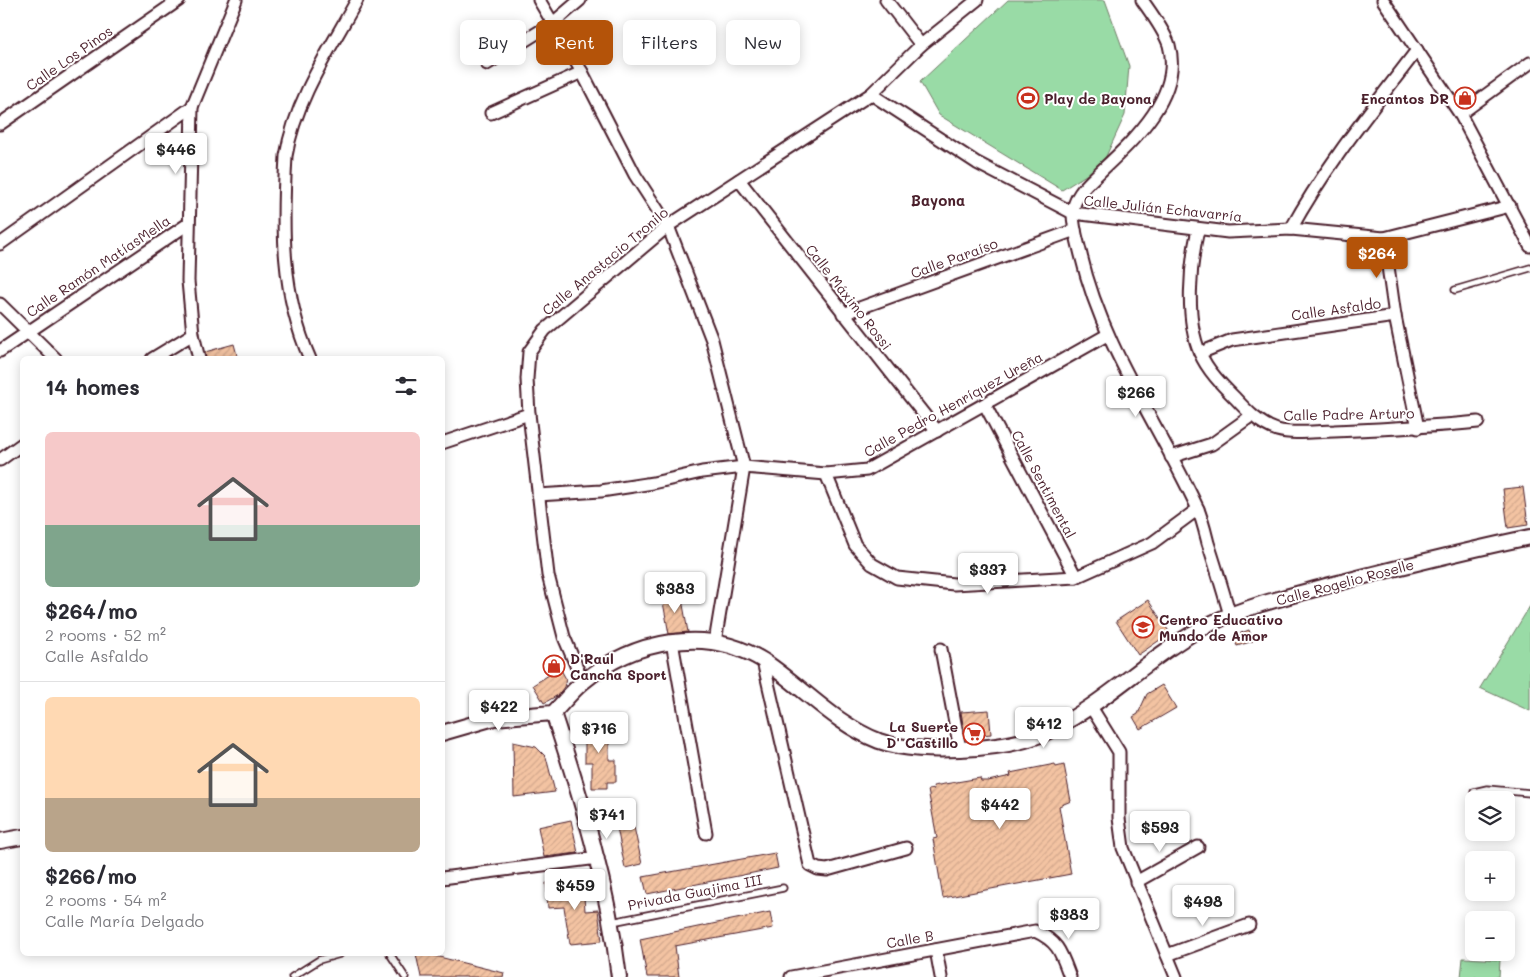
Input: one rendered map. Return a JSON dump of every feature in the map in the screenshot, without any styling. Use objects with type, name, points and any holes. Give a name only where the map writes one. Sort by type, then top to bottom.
[{"type":"street","name":"Calle Los Pinos","points":[[0,124],[179,0]]},
{"type":"street","points":[[198,356],[193,334],[188,281],[192,107],[236,0]]},
{"type":"street","points":[[309,356],[296,323],[286,280],[284,256],[286,156],[288,142],[302,102],[357,0]]},
{"type":"street","points":[[539,0],[551,20]]},
{"type":"street","points":[[557,20],[580,0]]},
{"type":"street","points":[[886,0],[921,45]]},
{"type":"street","name":"Calle Anastacio Tronilo","points":[[583,682],[564,637],[553,600],[529,414],[527,365],[529,352],[545,330],[668,226],[871,94],[921,45],[977,0]]},
{"type":"street","points":[[1142,0],[1168,43],[1172,62],[1171,78],[1165,94],[1155,110],[1127,146],[1084,188],[1077,198],[1073,213],[1075,230],[1088,284],[1107,334],[1198,509],[1230,616]]},
{"type":"street","points":[[1383,0],[1460,114],[1530,246]]},
{"type":"street","points":[[1291,229],[1309,197],[1331,165],[1417,50]]},
{"type":"street","points":[[1460,114],[1530,63]]},
{"type":"street","points":[[578,65],[634,175],[668,226],[712,340],[744,467],[715,642]]},
{"type":"street","points":[[491,113],[582,72]]},
{"type":"street","name":"Calle Julián Echavarría","points":[[871,94],[977,163],[1073,213],[1198,230],[1247,232],[1291,229],[1384,238],[1510,206]]},
{"type":"street","points":[[0,244],[192,107]]},
{"type":"street","name":"Calle Máximo Rossi","points":[[739,180],[937,431]]},
{"type":"street","name":"Calle Ramón MatíasMella","points":[[0,351],[188,224]]},
{"type":"street","name":"Calle Paraíso","points":[[843,314],[1075,230]]},
{"type":"street","name":"Calle Padre Arturo","points":[[1198,230],[1192,256],[1190,283],[1192,316],[1200,353],[1220,383],[1251,416],[1278,430],[1289,432],[1418,428],[1478,422]]},
{"type":"street","points":[[1384,238],[1395,316]]},
{"type":"street","points":[[0,304],[29,330],[53,356]]},
{"type":"street","name":"Calle Asfaldo","points":[[1200,353],[1232,340],[1395,316],[1418,428]]},
{"type":"street","points":[[157,356],[193,334]]},
{"type":"street","name":"Calle Pedro Henríquez Ureña","points":[[538,495],[600,491],[653,483],[702,472],[744,467],[826,474],[874,468],[1107,334]]},
{"type":"street","name":"Calle Sentimental","points":[[985,405],[1076,577]]},
{"type":"street","points":[[445,442],[529,414]]},
{"type":"street","points":[[1171,457],[1212,444],[1251,416]]},
{"type":"street","points":[[0,460],[20,445]]},
{"type":"street","points":[[826,474],[855,545],[872,564],[897,578],[954,584],[1076,577],[1152,543],[1198,509]]},
{"type":"street","name":"Calle Rogelio Roselle","points":[[553,713],[583,682],[613,661],[635,652],[672,642],[700,640],[715,642],[742,650],[763,661],[850,727],[880,741],[918,748],[960,749],[1010,743],[1038,736],[1091,707],[1191,635],[1230,616],[1271,601],[1374,573],[1530,538]]},
{"type":"street","points":[[672,642],[706,833]]},
{"type":"street","points":[[941,649],[960,749]]},
{"type":"street","points":[[763,661],[810,865],[826,870],[906,848]]},
{"type":"street","points":[[1091,707],[1119,752],[1120,825],[1123,848],[1176,977]]},
{"type":"street","points":[[445,732],[494,718],[553,713],[598,858],[612,922],[620,977]]},
{"type":"street","points":[[0,841],[20,837]]},
{"type":"street","points":[[1136,882],[1198,847]]},
{"type":"street","points":[[445,878],[598,858]]},
{"type":"street","points":[[1166,955],[1249,924]]},
{"type":"street","name":"Calle B","points":[[791,977],[1035,931],[1050,938],[1060,950],[1070,977]]},
{"type":"street","points":[[936,950],[941,977]]},
{"type":"lane","points":[[1455,290],[1530,268]]},
{"type":"lane","points":[[1478,791],[1487,789],[1508,791]]},
{"type":"lane","points":[[1515,792],[1530,793]]},
{"type":"lane","name":"Privada Guajima III","points":[[612,922],[783,888]]},
{"type":"lane","points":[[292,977],[319,960],[333,956]]},
{"type":"lane","points":[[391,956],[405,977]]},
{"type":"green space","name":"Play de Bayona","points":[[1008,0],[1105,0],[1129,66],[1125,115],[1102,165],[1062,190],[939,115],[920,82]]},
{"type":"green space","points":[[1530,606],[1530,711],[1480,688]]},
{"type":"green space","points":[[1463,958],[1465,958],[1465,961],[1500,961],[1499,977],[1461,977]]},
{"type":"building","points":[[234,344],[237,356],[206,356],[205,352]]},
{"type":"building","points":[[1523,487],[1528,525],[1508,528],[1503,489]]},
{"type":"building","points":[[681,594],[688,632],[669,634],[662,597]]},
{"type":"building","name":"Centro Educativo Mundo de Amor","points":[[1148,600],[1170,633],[1138,655],[1116,621]]},
{"type":"building","points":[[1249,630],[1253,641],[1237,646],[1233,636]]},
{"type":"building","points":[[560,668],[566,679],[564,687],[558,695],[544,703],[533,685]]},
{"type":"building","points":[[1162,685],[1176,708],[1140,729],[1133,717],[1138,714],[1147,694]]},
{"type":"building","points":[[989,710],[991,734],[965,737],[961,712]]},
{"type":"building","points":[[585,721],[609,721],[609,760],[616,760],[616,782],[607,782],[607,788],[592,788],[592,762],[585,762]]},
{"type":"building","points":[[513,742],[536,747],[546,757],[555,792],[514,797]]},
{"type":"building","points":[[1055,764],[1056,767],[1064,765],[1071,801],[1059,806],[1071,874],[943,898],[933,839],[937,838],[928,790],[934,789],[933,786],[980,778],[981,781],[988,781],[1011,776],[1010,773]]},
{"type":"building","points":[[629,804],[642,864],[625,868],[613,807]]},
{"type":"building","points":[[571,820],[578,853],[544,857],[538,827]]},
{"type":"building","points":[[775,853],[778,868],[647,894],[643,877]]},
{"type":"building","points":[[583,880],[585,911],[598,910],[602,941],[570,944],[564,907],[548,908],[546,883]]},
{"type":"building","points":[[770,912],[773,928],[675,946],[679,977],[647,977],[640,939]]},
{"type":"building","points":[[416,956],[435,956],[504,973],[503,977],[421,977]]},
{"type":"place","name":"Play de Bayona","points":[[1028,98]]},
{"type":"place","name":"Encantos DR","points":[[1465,98]]},
{"type":"place","name":"Centro Educativo Mundo de Amor","points":[[1143,627]]},
{"type":"place","name":"D'Raul Cancha Sport","points":[[554,666]]},
{"type":"place","name":"La Suerte D' Castillo","points":[[974,734]]},
{"type":"district","name":"Bayona","points":[[938,200]]}]
